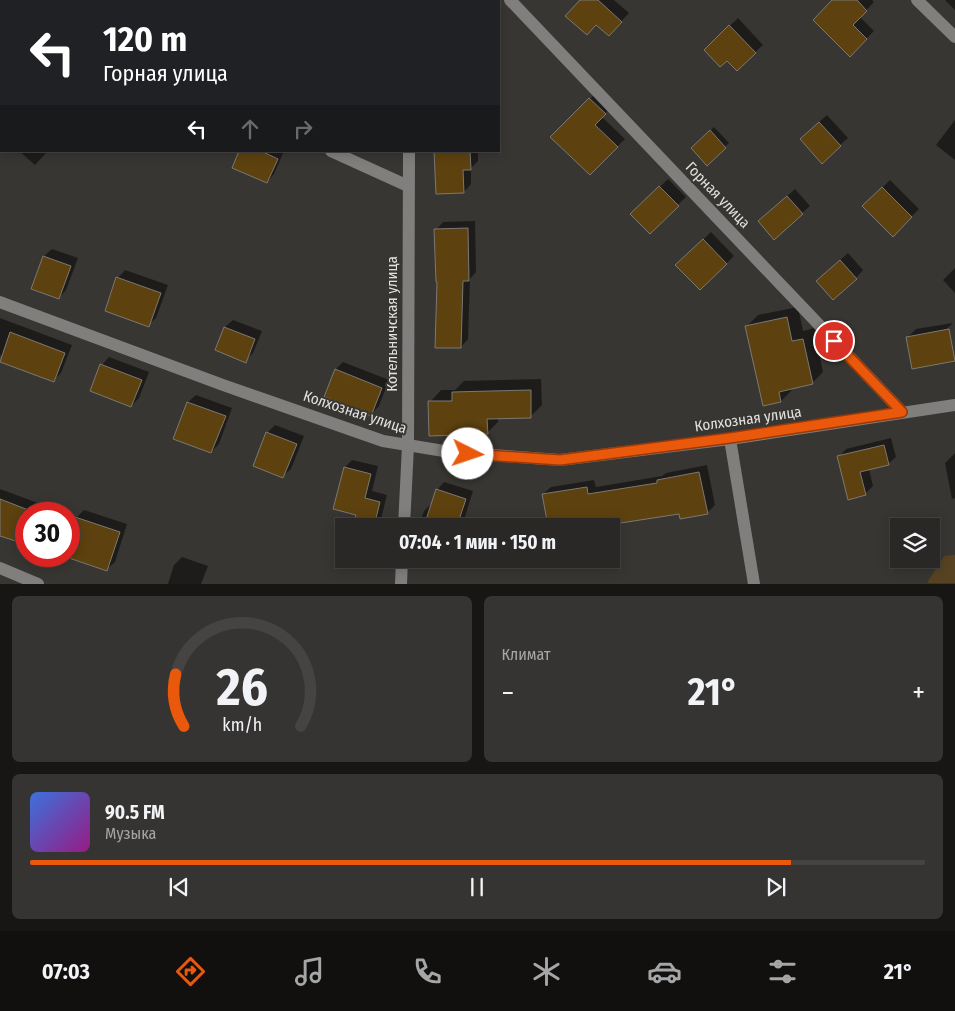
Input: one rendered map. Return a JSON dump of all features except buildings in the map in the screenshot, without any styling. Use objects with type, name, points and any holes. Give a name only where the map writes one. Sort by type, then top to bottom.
[{"type":"street","name":"Горная улица","points":[[510,0],[902,412]]},
{"type":"street","points":[[917,0],[955,37]]},
{"type":"street","points":[[333,152],[408,186]]},
{"type":"street","name":"Котельничская улица","points":[[404,518],[408,446],[409,152]]},
{"type":"street","name":"Колхозная улица","points":[[0,302],[383,441],[450,452],[560,460],[730,438],[955,405]]},
{"type":"street","points":[[730,438],[754,584]]},
{"type":"street","points":[[0,568],[38,584]]},
{"type":"street","points":[[401,584],[402,568]]},
{"type":"shaded area","points":[[955,555],[955,583],[927,583],[936,568],[940,568],[940,562],[944,556]]},
{"type":"route","points":[[468,454],[560,460],[639,451],[902,412],[834,341]]}]
